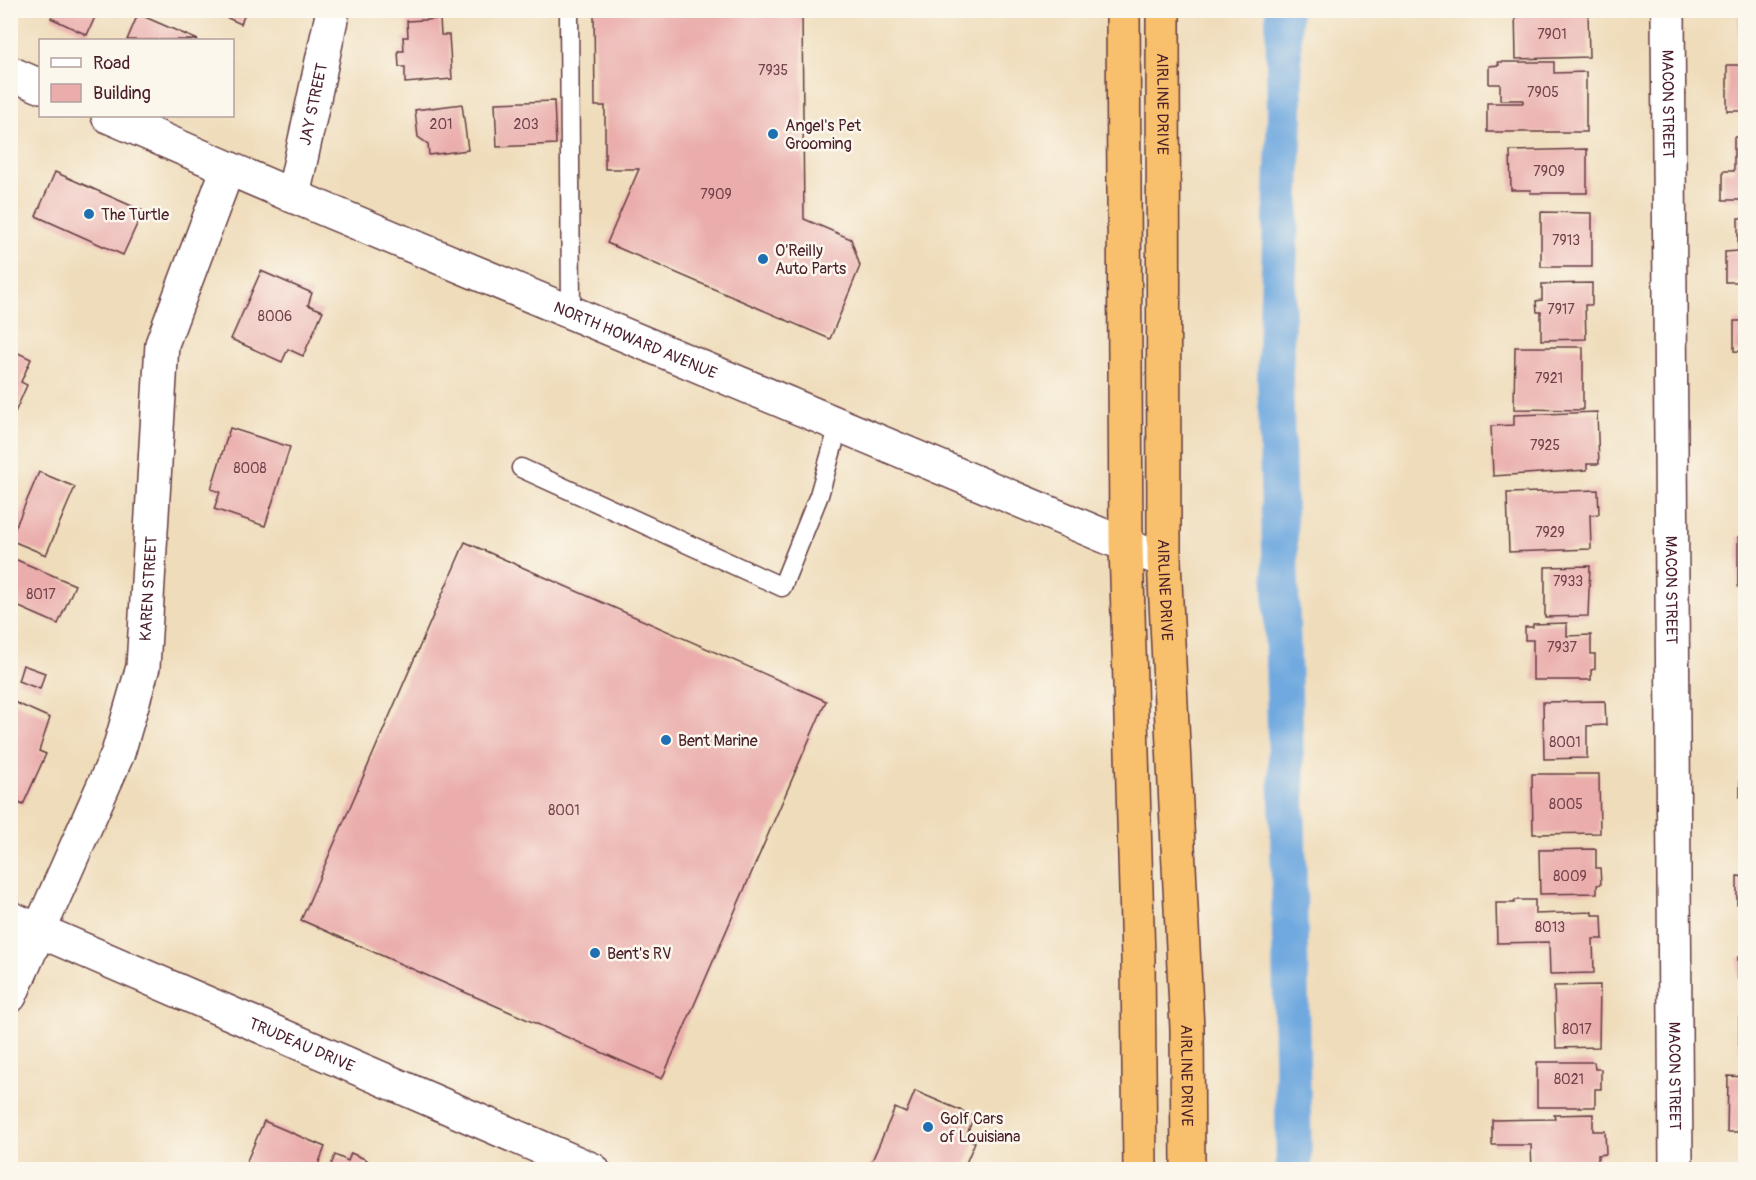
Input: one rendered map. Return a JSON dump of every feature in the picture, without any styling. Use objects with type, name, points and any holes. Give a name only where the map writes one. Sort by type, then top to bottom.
[{"type":"highway","points":[[1123,10],[1126,545],[1138,959],[1140,1170]]},
{"type":"highway","name":"AIRLINE DRIVE","points":[[1163,10],[1164,561],[1187,1029],[1188,1170]]},
{"type":"street","name":"JAY STREET","points":[[293,196],[333,10]]},
{"type":"street","name":"MACON STREET","points":[[1668,10],[1676,1170]]},
{"type":"street","points":[[10,73],[39,86]]},
{"type":"street","name":"NORTH HOWARD AVENUE","points":[[110,117],[293,196],[1164,561]]},
{"type":"street","name":"KAREN STREET","points":[[10,996],[25,925],[118,753],[143,667],[162,344],[228,168]]},
{"type":"street","name":"TRUDEAU DRIVE","points":[[25,925],[593,1170]]},
{"type":"lane","points":[[569,10],[571,312]]},
{"type":"lane","points":[[521,468],[782,587],[819,495],[839,424]]},
{"type":"building","points":[[54,10],[98,10],[87,35],[51,18]]},
{"type":"building","points":[[210,10],[246,10],[241,24]]},
{"type":"building","points":[[594,10],[802,10],[804,219],[851,239],[860,266],[830,339],[607,243],[639,169],[605,169],[605,106],[595,106]]},
{"type":"building","points":[[1515,10],[1588,10],[1589,57],[1516,59]]},
{"type":"building","points":[[1738,10],[1746,10],[1746,36],[1738,36]]},
{"type":"building","points":[[138,14],[196,39],[127,39]]},
{"type":"building","points":[[440,19],[441,35],[449,35],[452,79],[405,83],[405,67],[399,67],[398,51],[404,51],[403,37],[408,37],[407,21]]},
{"type":"building","points":[[1498,62],[1554,62],[1554,73],[1586,72],[1586,132],[1487,132],[1487,103],[1523,103],[1523,100],[1500,100],[1500,84],[1489,84],[1489,66],[1499,65]]},
{"type":"building","points":[[1727,65],[1746,65],[1746,131],[1742,131],[1742,111],[1727,111]]},
{"type":"building","points":[[554,101],[556,144],[497,147],[495,103]]},
{"type":"building","points":[[462,104],[468,150],[429,155],[428,144],[418,137],[415,110]]},
{"type":"building","points":[[1734,137],[1746,137],[1746,200],[1723,200],[1723,171],[1734,171]]},
{"type":"building","points":[[1587,149],[1587,193],[1530,193],[1531,190],[1511,190],[1510,151]]},
{"type":"building","name":"The Turtle","points":[[55,172],[143,211],[123,255],[36,216]]},
{"type":"building","points":[[1541,212],[1592,213],[1592,267],[1541,267]]},
{"type":"building","points":[[1738,218],[1746,218],[1746,282],[1725,282],[1725,252],[1738,251]]},
{"type":"building","points":[[261,271],[312,293],[308,305],[323,311],[303,356],[288,349],[282,362],[231,339]]},
{"type":"building","points":[[1592,283],[1592,305],[1585,305],[1586,339],[1541,340],[1541,312],[1537,312],[1536,301],[1542,300],[1542,284]]},
{"type":"building","points":[[1734,321],[1746,321],[1746,352],[1734,351]]},
{"type":"building","points":[[1515,347],[1583,347],[1583,410],[1514,409]]},
{"type":"building","points":[[10,349],[31,359],[21,382],[27,385],[13,417]]},
{"type":"building","points":[[1597,412],[1599,464],[1587,464],[1587,470],[1493,476],[1491,426],[1514,425],[1514,415]]},
{"type":"building","points":[[230,428],[290,447],[265,526],[214,509],[220,492],[211,489]]},
{"type":"building","points":[[39,472],[75,487],[46,555],[10,540]]},
{"type":"building","points":[[1741,486],[1746,486],[1746,510],[1742,510]]},
{"type":"building","points":[[1598,490],[1599,514],[1590,515],[1591,549],[1509,552],[1507,493]]},
{"type":"building","points":[[1738,537],[1746,537],[1746,587],[1738,587]]},
{"type":"building","points":[[465,542],[826,701],[662,1079],[301,920]]},
{"type":"building","points":[[10,557],[75,585],[58,624],[10,603]]},
{"type":"building","points":[[1590,566],[1588,616],[1545,617],[1545,567]]},
{"type":"building","points":[[1567,623],[1567,636],[1591,635],[1591,654],[1595,654],[1595,669],[1591,670],[1591,680],[1533,680],[1533,640],[1525,640],[1525,627],[1533,627],[1533,624]]},
{"type":"building","points":[[23,665],[45,673],[40,689],[18,681]]},
{"type":"building","points":[[12,701],[50,718],[39,751],[46,754],[23,805],[17,802],[10,818]]},
{"type":"building","points":[[1605,701],[1606,725],[1587,726],[1587,758],[1544,759],[1543,702]]},
{"type":"building","points":[[1532,774],[1599,774],[1600,833],[1533,834]]},
{"type":"building","points":[[1740,779],[1746,779],[1746,797],[1740,797]]},
{"type":"building","points":[[1596,849],[1596,868],[1600,868],[1601,884],[1597,885],[1597,893],[1540,894],[1539,850]]},
{"type":"building","points":[[1737,876],[1746,877],[1746,904],[1737,904]]},
{"type":"building","points":[[1515,900],[1535,900],[1535,914],[1592,912],[1592,915],[1602,915],[1603,939],[1593,939],[1594,973],[1550,974],[1549,942],[1497,943],[1496,903],[1514,903]]},
{"type":"building","points":[[1738,957],[1746,957],[1746,979],[1738,979]]},
{"type":"building","points":[[1600,985],[1599,1047],[1556,1048],[1554,986]]},
{"type":"building","points":[[1739,1017],[1746,1017],[1746,1048],[1739,1048]]},
{"type":"building","points":[[1537,1062],[1594,1062],[1595,1069],[1601,1069],[1601,1089],[1595,1089],[1595,1107],[1537,1107]]},
{"type":"building","points":[[1728,1076],[1746,1077],[1746,1132],[1727,1132]]},
{"type":"building","name":"Golf Cars of Louisiana","points":[[915,1091],[974,1116],[965,1139],[975,1142],[963,1170],[868,1170],[895,1108],[906,1113]]},
{"type":"building","points":[[1593,1114],[1593,1131],[1605,1131],[1606,1154],[1598,1155],[1598,1170],[1532,1170],[1531,1145],[1492,1145],[1492,1120],[1555,1119],[1554,1115]]},
{"type":"building","points":[[264,1121],[325,1147],[316,1170],[243,1170]]},
{"type":"building","points":[[351,1153],[367,1160],[364,1167],[370,1170],[329,1170],[335,1155],[348,1161]]},
{"type":"waterway","points":[[1283,10],[1285,114],[1275,374],[1288,834],[1294,1170]]},
{"type":"place","name":"Angel's Pet Grooming","points":[[773,134]]},
{"type":"place","name":"The Turtle","points":[[89,214]]},
{"type":"place","name":"O'Reilly Auto Parts","points":[[763,259]]},
{"type":"place","name":"Bent Marine","points":[[666,740]]},
{"type":"place","name":"Bent's RV","points":[[595,953]]},
{"type":"place","name":"Golf Cars of Louisiana","points":[[928,1127]]}]
